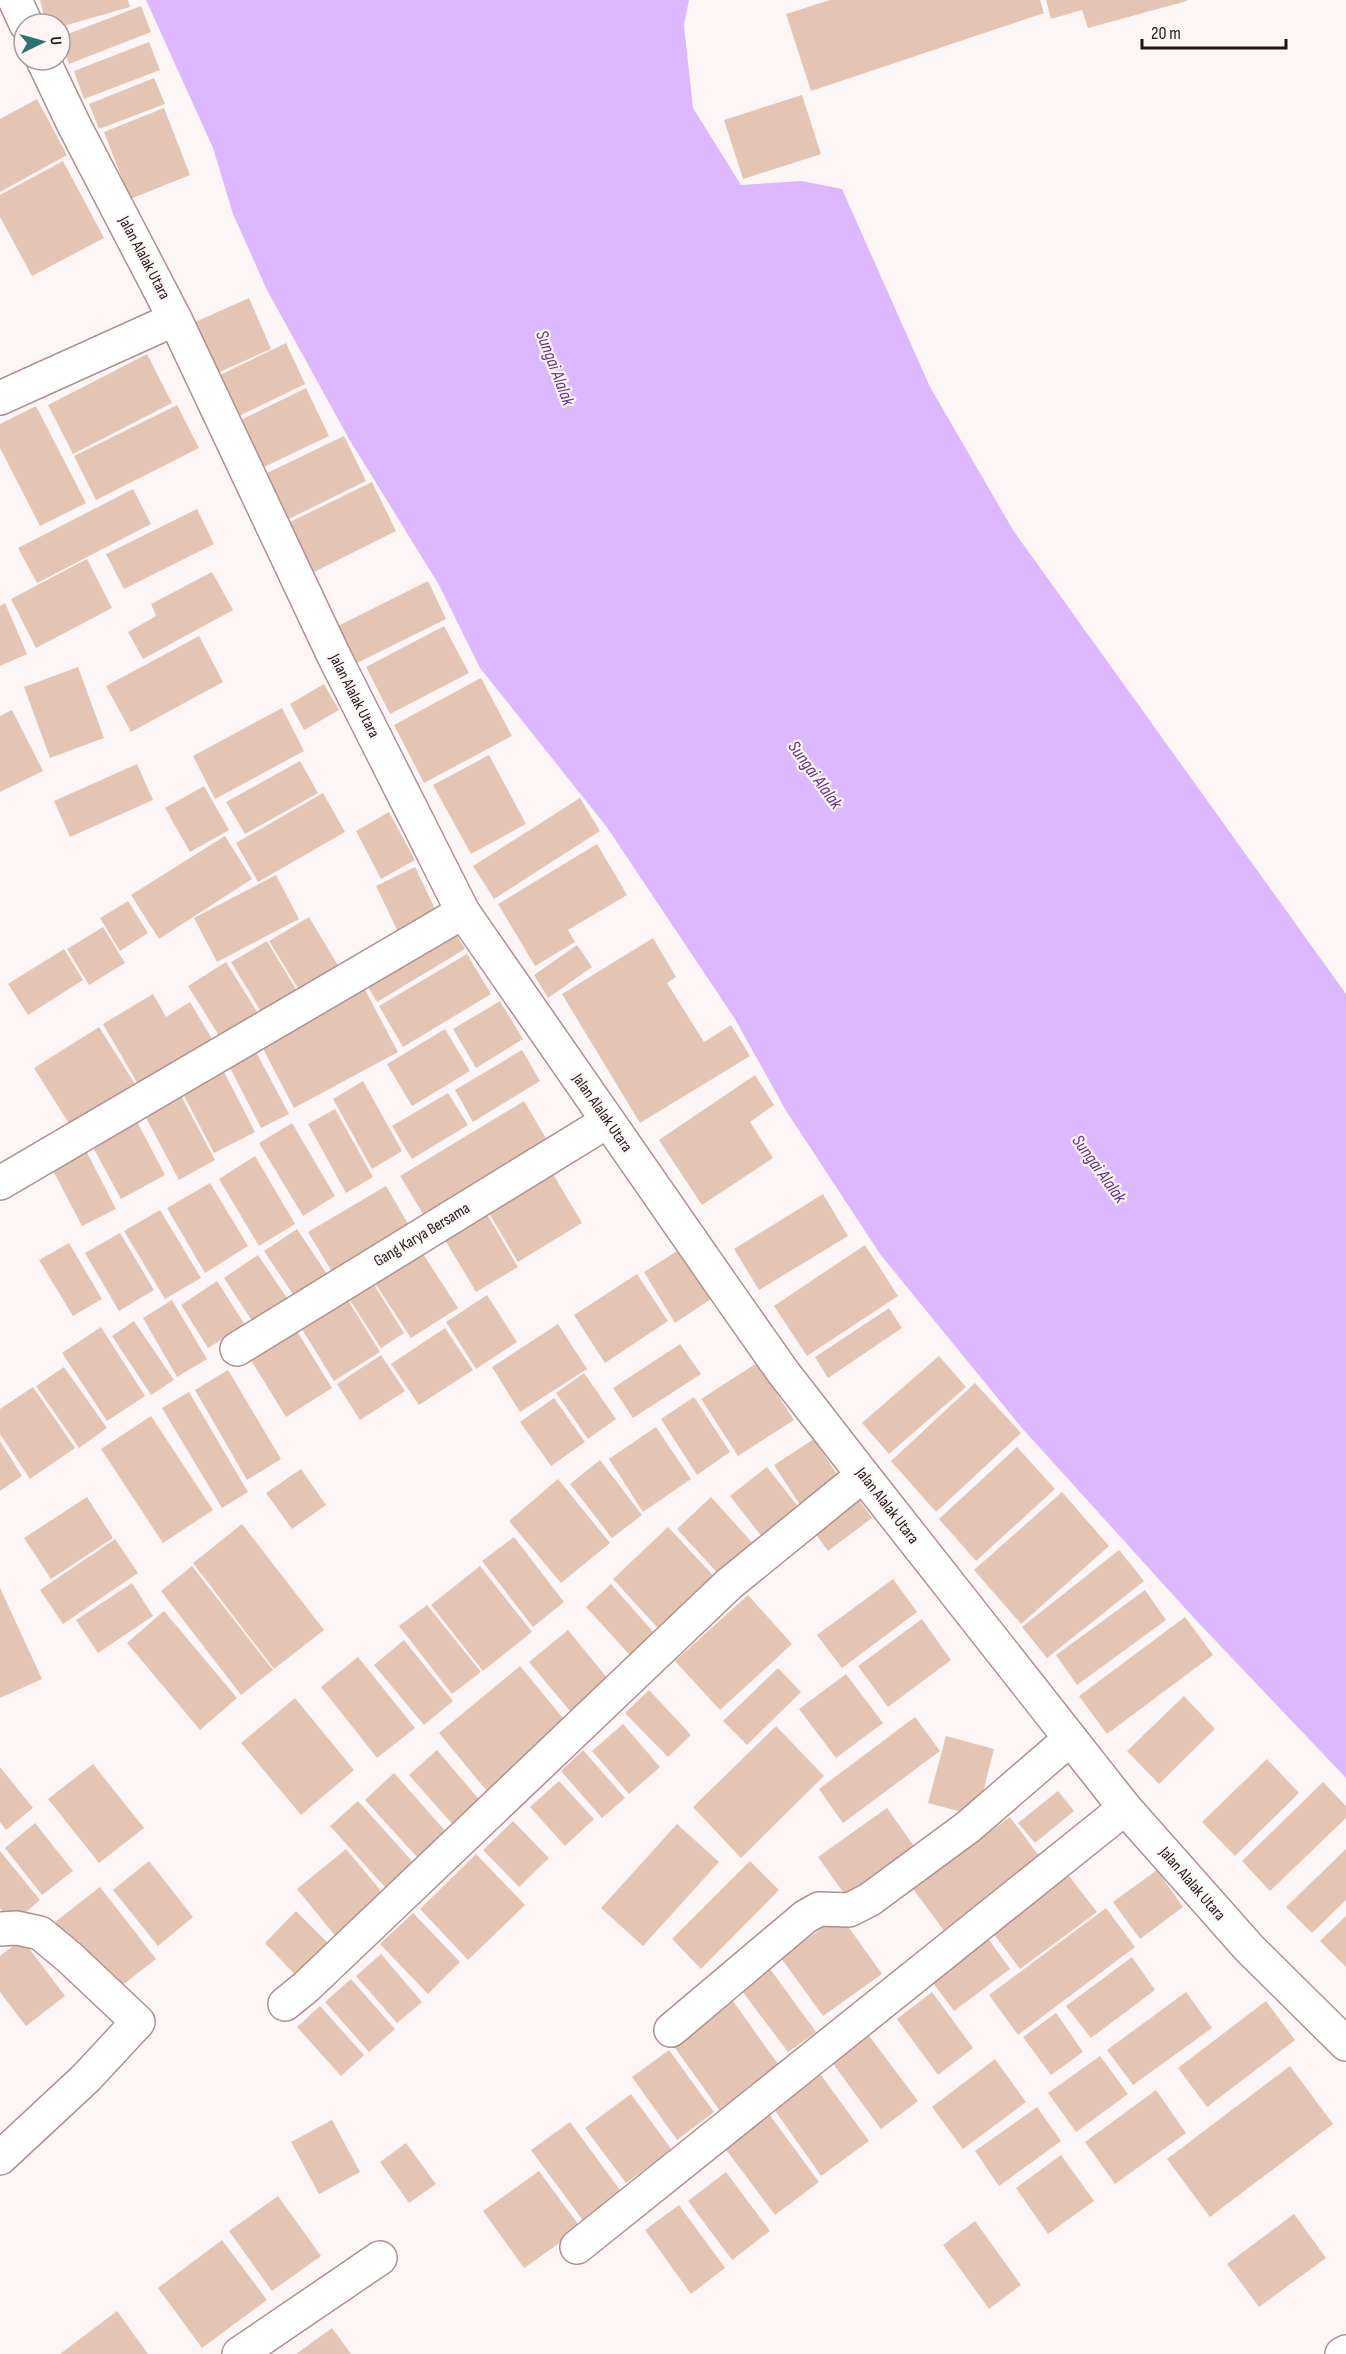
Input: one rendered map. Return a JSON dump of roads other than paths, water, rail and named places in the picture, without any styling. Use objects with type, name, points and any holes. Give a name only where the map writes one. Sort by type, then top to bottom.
[{"type":"street","name":"Jalan Alalak Utara","points":[[49,72],[175,319],[334,656],[463,912],[783,1372],[1125,1808],[1249,1948],[1346,2044]]},
{"type":"street","points":[[0,398],[175,319]]},
{"type":"street","points":[[0,1183],[463,912]]},
{"type":"street","name":"Gang Karya Bersama","points":[[237,1349],[608,1121]]},
{"type":"street","points":[[285,2004],[729,1584],[863,1474]]},
{"type":"street","points":[[671,2030],[805,1917],[819,1909],[849,1910],[868,1900],[968,1827],[1070,1739]]},
{"type":"street","points":[[577,2247],[1125,1808]]},
{"type":"street","points":[[0,1929],[17,1928],[40,1933],[138,2022],[86,2078],[0,2158]]},
{"type":"street","points":[[239,2354],[380,2258]]},
{"type":"water","name":"Sungai Alalak","points":[[146,0],[689,0],[684,25],[693,108],[741,185],[802,181],[842,189],[930,387],[1013,530],[1346,994],[1346,1778],[1193,1617],[1021,1427],[880,1254],[785,1109],[735,1019],[606,826],[480,668],[439,585],[349,439],[267,290],[233,214],[213,148]]}]
